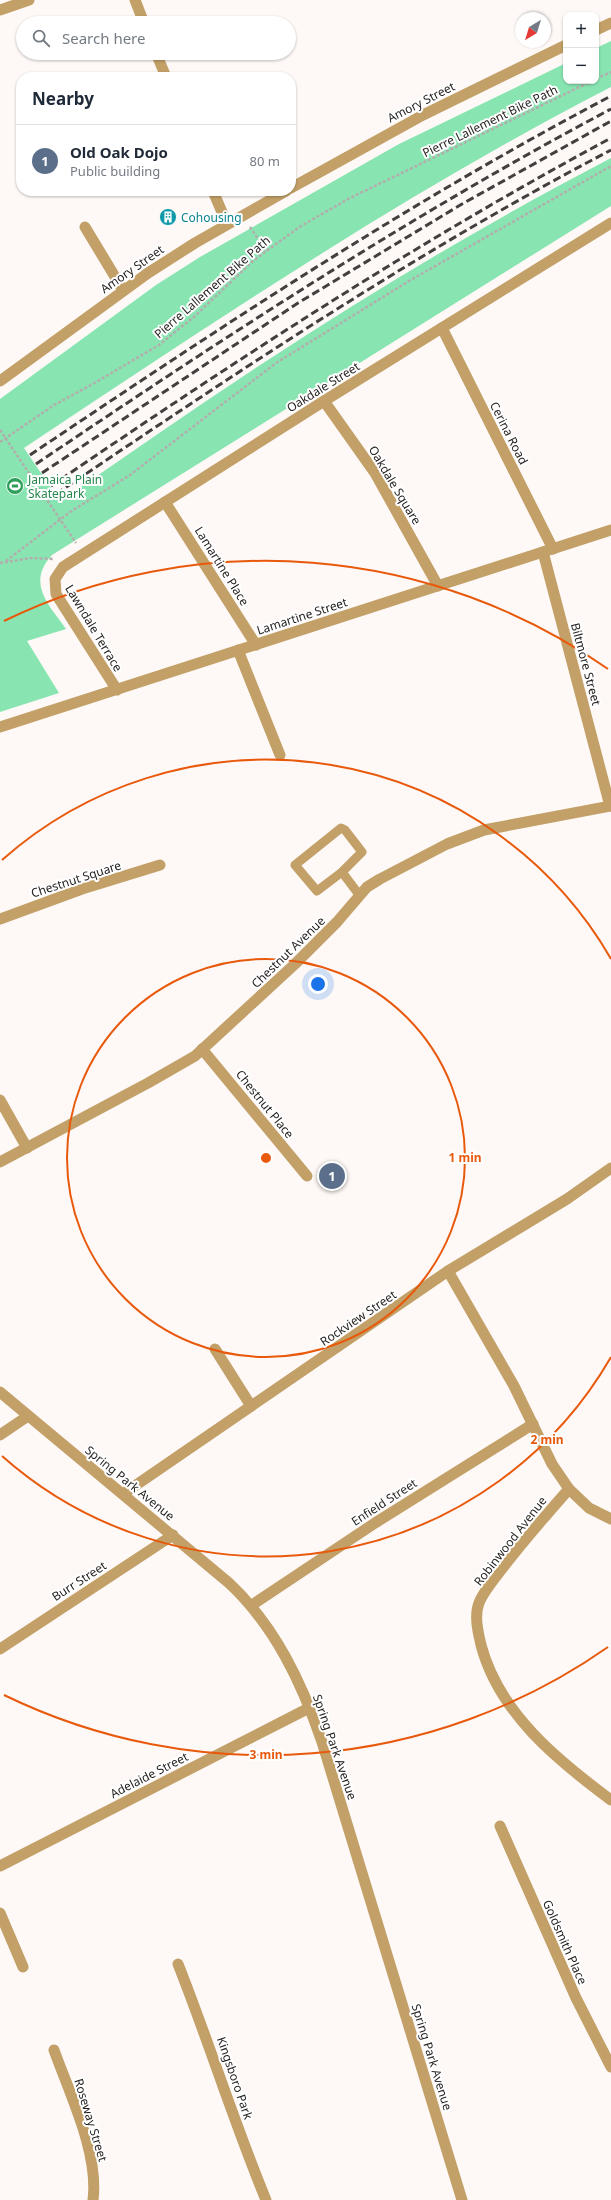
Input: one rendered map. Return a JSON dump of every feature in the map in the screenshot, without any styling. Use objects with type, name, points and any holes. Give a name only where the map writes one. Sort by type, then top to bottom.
[{"type":"street","points":[[0,10],[28,0]]},
{"type":"street","points":[[134,0],[141,16]]},
{"type":"street","points":[[599,29],[611,23]]},
{"type":"street","name":"Amory Street","points":[[296,185],[412,121],[563,46]]},
{"type":"street","points":[[159,60],[164,72]]},
{"type":"street","points":[[216,196],[227,224]]},
{"type":"street","name":"Amory Street","points":[[1,379],[178,253],[277,196]]},
{"type":"street","name":"Oakdale Street","points":[[55,579],[60,570],[72,559],[611,223]]},
{"type":"street","points":[[85,227],[124,290]]},
{"type":"street","name":"Cerina Road","points":[[442,328],[548,550]]},
{"type":"street","name":"Oakdale Square","points":[[324,401],[375,473],[438,586]]},
{"type":"street","name":"Lamartine Place","points":[[165,502],[256,645]]},
{"type":"street","name":"Lamartine Street","points":[[0,727],[611,530]]},
{"type":"street","name":"Biltmore Street","points":[[548,550],[611,806]]},
{"type":"street","name":"Lawndale Terrace","points":[[55,579],[55,589],[59,598],[117,690]]},
{"type":"street","points":[[238,650],[280,755]]},
{"type":"street","name":"Chestnut Avenue","points":[[0,1162],[148,1084],[195,1056],[295,964],[360,896],[380,879],[447,844],[484,830],[611,806]]},
{"type":"street","name":"Chestnut Square","points":[[0,919],[82,889],[160,865]]},
{"type":"street","name":"Chestnut Place","points":[[202,1049],[307,1176]]},
{"type":"street","points":[[0,1100],[27,1148]]},
{"type":"street","name":"Rockview Street","points":[[122,1494],[448,1271],[566,1199],[611,1168]]},
{"type":"street","points":[[448,1271],[490,1342],[552,1464],[569,1489],[588,1508],[611,1519]]},
{"type":"street","points":[[215,1349],[251,1406]]},
{"type":"street","name":"Spring Park Avenue","points":[[0,1392],[229,1583],[252,1605],[282,1650],[309,1708],[328,1759],[462,2200]]},
{"type":"street","points":[[0,1435],[28,1416]]},
{"type":"street","name":"Enfield Street","points":[[252,1605],[375,1523],[533,1424]]},
{"type":"street","name":"Robinwood Avenue","points":[[569,1489],[492,1581],[479,1603],[477,1627],[485,1659],[501,1691],[515,1713],[542,1743],[611,1800]]},
{"type":"street","name":"Burr Street","points":[[0,1649],[173,1535]]},
{"type":"street","name":"Adelaide Street","points":[[0,1866],[309,1708]]},
{"type":"street","name":"Goldsmith Place","points":[[500,1826],[576,1998],[611,2067]]},
{"type":"street","points":[[0,1913],[23,1967]]},
{"type":"street","name":"Kingsboro Park","points":[[178,1964],[206,2034],[248,2158],[266,2200]]},
{"type":"street","name":"Roseway Street","points":[[54,2050],[84,2134],[93,2169],[93,2200]]},
{"type":"lane","points":[[341,828],[345,830],[362,852],[342,872],[317,892],[295,865],[341,828]]},
{"type":"lane","points":[[342,872],[360,896]]},
{"type":"path","points":[[599,78],[611,72]]},
{"type":"path","name":"Pierre Lallement Bike Path","points":[[0,442],[54,405],[159,345],[195,316],[266,251],[301,226],[348,199],[586,84]]},
{"type":"path","points":[[6,561],[61,519],[130,475],[276,363],[409,280],[611,166]]},
{"type":"path","points":[[249,225],[266,251]]},
{"type":"path","points":[[0,430],[61,519],[76,544]]},
{"type":"path","points":[[0,563],[38,557],[53,559]]},
{"type":"green space","points":[[611,41],[611,87],[535,127],[386,214],[240,306],[24,448],[60,501],[244,375],[312,331],[481,229],[611,158],[611,206],[52,555],[44,565],[41,575],[41,584],[43,594],[47,602],[66,629],[27,641],[59,693],[0,712],[0,399],[156,285],[200,257],[399,144],[563,64],[563,84],[599,84],[599,47]]},
{"type":"railway","points":[[30,455],[172,360],[388,223],[462,179],[611,96]]},
{"type":"railway","points":[[36,464],[247,324],[390,235],[463,191],[611,109]]},
{"type":"railway","points":[[42,473],[298,303],[462,204],[611,121]]},
{"type":"railway","points":[[51,486],[326,304],[467,219],[611,138]]},
{"type":"railway","points":[[56,494],[260,358],[398,271],[468,229],[611,150]]},
{"type":"place","name":"Cohousing","points":[[168,217]]},
{"type":"place","name":"Jamaica Plain Skatepark","points":[[15,486]]},
{"type":"place","name":"Old Oak Dojo","points":[[332,1176]]}]
